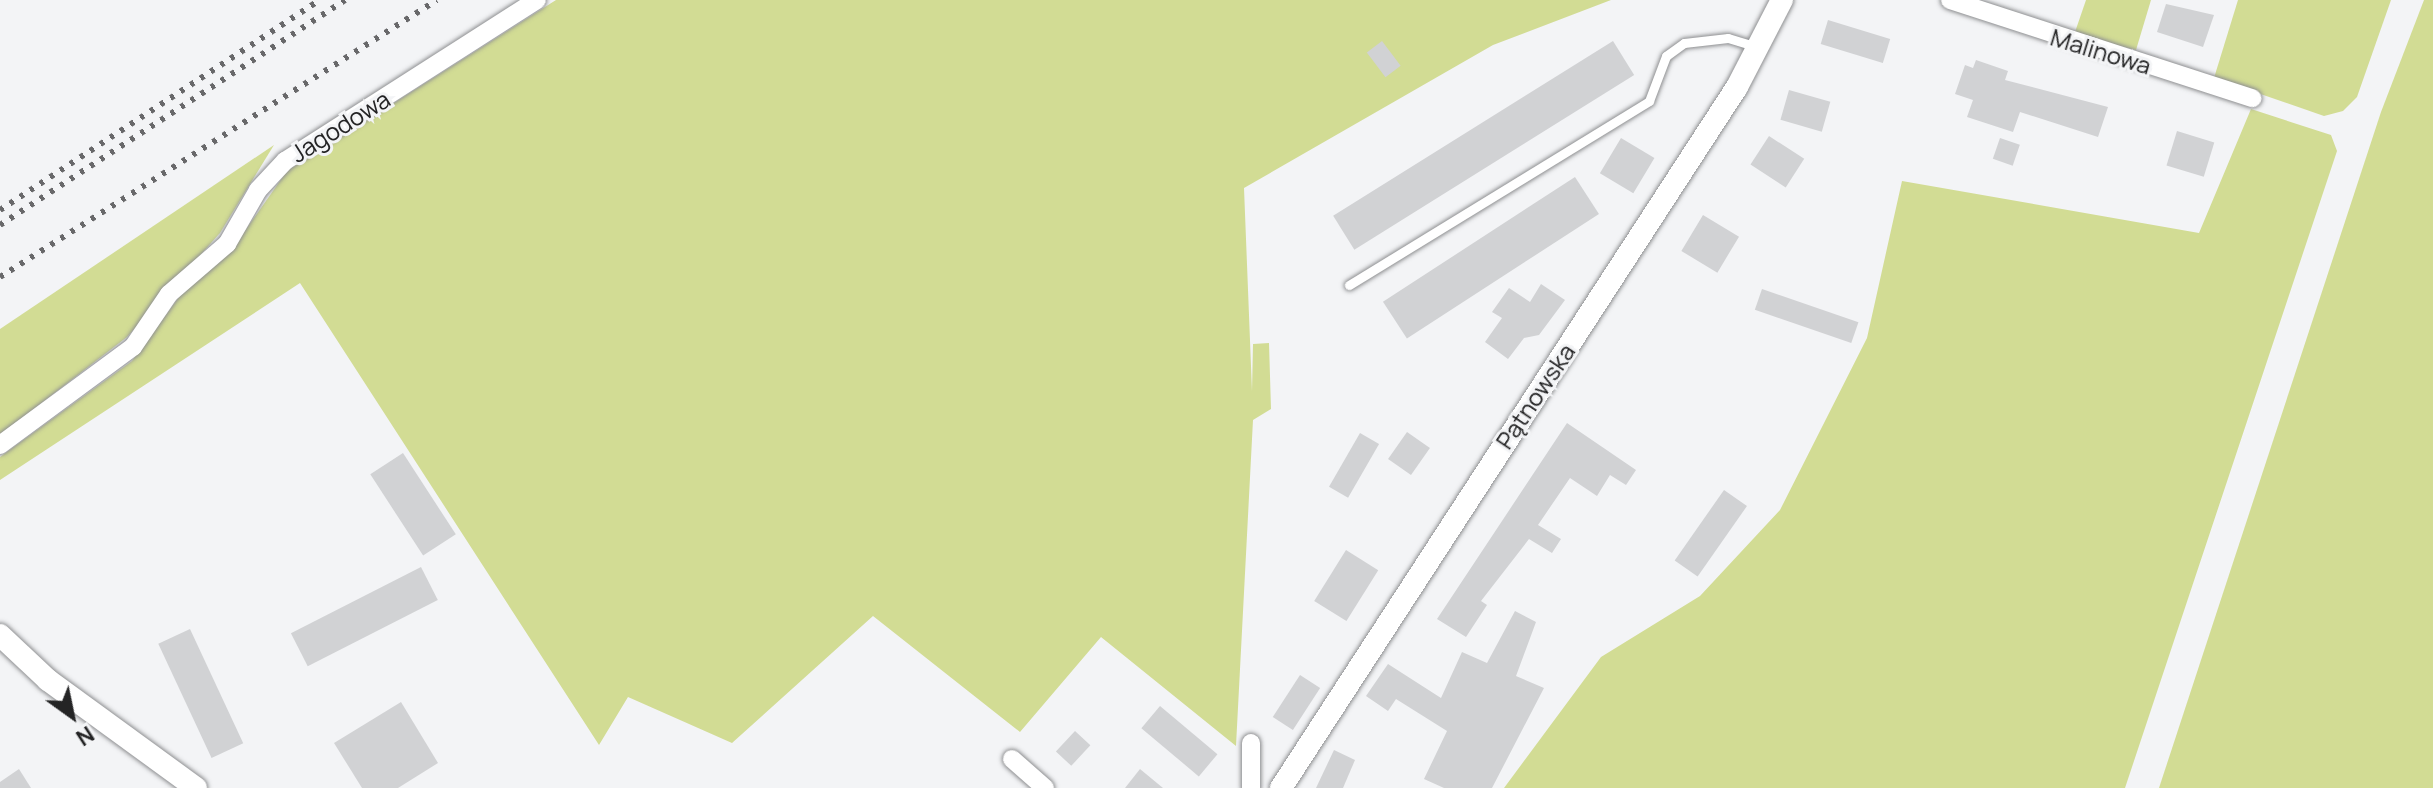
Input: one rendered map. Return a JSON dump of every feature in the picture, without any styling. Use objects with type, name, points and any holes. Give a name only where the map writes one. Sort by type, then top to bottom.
[{"type":"street","name":"Jagodowa","points":[[0,445],[133,347],[169,294],[227,244],[258,190],[285,161],[537,0]]},
{"type":"street","name":"Pątnowska","points":[[1281,788],[1760,48],[1782,0]]},
{"type":"street","name":"Malinowa","points":[[1950,0],[2252,98]]},
{"type":"street","points":[[0,635],[48,680],[196,788]]},
{"type":"street","points":[[1251,743],[1251,788]]},
{"type":"street","points":[[1012,759],[1045,788]]},
{"type":"lane","points":[[1349,285],[1649,101],[1666,56],[1684,43],[1728,38],[1760,48]]},
{"type":"green space","points":[[556,0],[1611,0],[1493,45],[1244,188],[1252,391],[1253,344],[1269,343],[1271,409],[1253,420],[1236,746],[1101,637],[1020,732],[873,616],[732,743],[628,697],[599,745],[300,283],[0,480],[0,457],[132,361],[182,293],[230,252],[287,171]]},
{"type":"green space","points":[[2086,0],[2151,0],[2136,50],[2074,35]]},
{"type":"green space","points":[[2238,0],[2391,0],[2357,97],[2343,111],[2324,116],[2214,78]]},
{"type":"green space","points":[[2424,0],[2433,0],[2433,788],[2159,788],[2381,112]]},
{"type":"green space","points":[[2251,109],[2331,135],[2337,151],[2125,788],[1504,788],[1601,657],[1700,596],[1780,510],[1867,338],[1902,181],[2199,233]]},
{"type":"green space","points":[[274,145],[220,233],[127,337],[0,435],[0,329]]},
{"type":"building","points":[[2166,4],[2214,15],[2203,47],[2157,32]]},
{"type":"building","points":[[1828,20],[1890,39],[1883,63],[1821,44]]},
{"type":"building","points":[[1382,41],[1401,66],[1385,77],[1367,52]]},
{"type":"building","points":[[1613,41],[1634,75],[1354,250],[1333,216]]},
{"type":"building","points":[[1976,60],[2008,71],[2005,80],[2108,107],[2098,137],[2020,112],[2013,132],[1967,117],[1973,100],[1955,94],[1965,65],[1973,68]]},
{"type":"building","points":[[1789,90],[1830,102],[1822,132],[1780,120]]},
{"type":"building","points":[[2177,131],[2214,142],[2204,177],[2166,165]]},
{"type":"building","points":[[1769,136],[1804,159],[1786,187],[1750,165]]},
{"type":"building","points":[[1621,138],[1654,158],[1633,193],[1600,173]]},
{"type":"building","points":[[2000,138],[2020,145],[2013,166],[1993,159]]},
{"type":"building","points":[[1575,177],[1599,214],[1407,339],[1383,302]]},
{"type":"building","points":[[1703,215],[1739,237],[1717,273],[1681,251]]},
{"type":"building","points":[[1541,284],[1565,300],[1539,335],[1524,338],[1508,359],[1485,342],[1502,318],[1492,312],[1509,288],[1530,302]]},
{"type":"building","points":[[1762,289],[1858,322],[1851,343],[1755,310]]},
{"type":"building","points":[[1567,423],[1636,470],[1626,485],[1610,475],[1597,496],[1570,478],[1538,525],[1561,539],[1552,553],[1529,539],[1481,601],[1487,605],[1466,637],[1437,619]]},
{"type":"building","points":[[1407,432],[1430,448],[1411,475],[1388,459]]},
{"type":"building","points":[[1360,433],[1379,444],[1348,498],[1329,487]]},
{"type":"building","points":[[403,453],[456,534],[423,556],[370,474]]},
{"type":"building","points":[[1724,490],[1747,506],[1698,577],[1675,560]]},
{"type":"building","points":[[1346,550],[1378,570],[1346,621],[1314,601]]},
{"type":"building","points":[[421,567],[438,600],[308,666],[291,633]]},
{"type":"building","points":[[1515,611],[1536,622],[1516,676],[1544,688],[1492,788],[1444,788],[1424,779],[1447,731],[1396,699],[1388,711],[1366,696],[1388,664],[1441,698],[1462,652],[1487,663]]},
{"type":"building","points":[[190,629],[243,743],[212,758],[158,644]]},
{"type":"building","points":[[1300,675],[1320,688],[1293,730],[1273,717]]},
{"type":"building","points":[[401,702],[438,763],[398,788],[362,788],[334,743]]},
{"type":"building","points":[[1160,706],[1217,754],[1199,776],[1141,728]]},
{"type":"building","points":[[1075,731],[1090,745],[1071,766],[1056,751]]},
{"type":"building","points":[[1334,750],[1355,760],[1343,788],[1316,788]]},
{"type":"building","points":[[19,769],[31,788],[0,788],[0,782]]},
{"type":"building","points":[[1140,769],[1163,788],[1125,788]]},
{"type":"railway","points":[[0,210],[320,0]]},
{"type":"railway","points":[[0,225],[345,0]]},
{"type":"railway","points":[[0,277],[437,0]]}]
